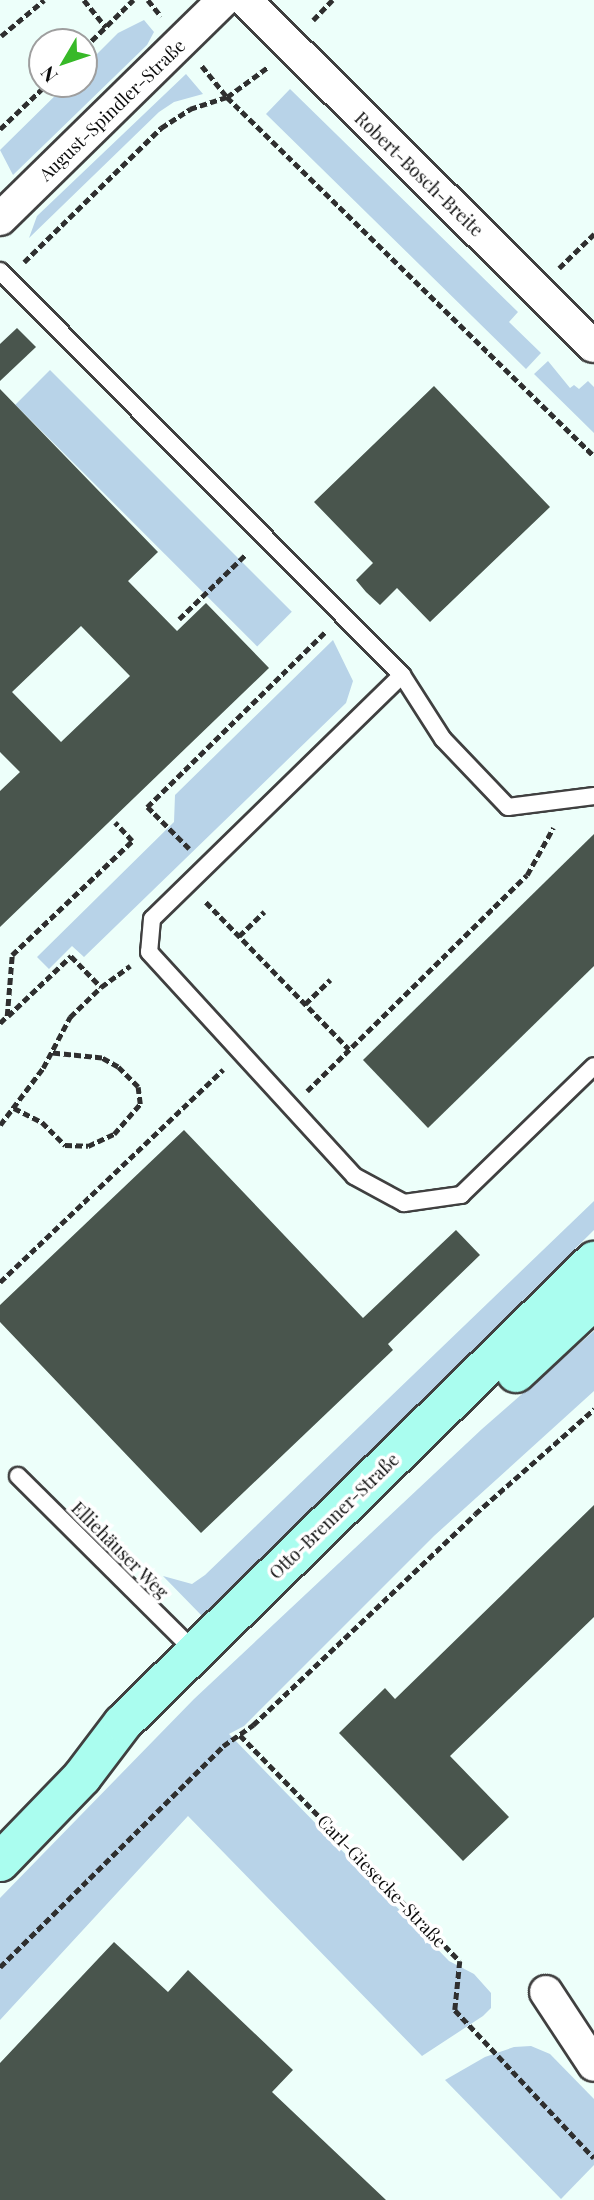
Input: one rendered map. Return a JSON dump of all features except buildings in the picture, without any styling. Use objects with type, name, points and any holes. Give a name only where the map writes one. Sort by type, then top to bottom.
[{"type":"main road","name":"Otto-Brenner-Straße","points":[[0,1862],[82,1777],[123,1723],[594,1261]]},
{"type":"main road","name":"Otto-Brenner-Straße","points":[[82,1777],[134,1737],[594,1300]]},
{"type":"street","name":"August-Spindler-Straße","points":[[0,219],[224,0]]},
{"type":"street","name":"Robert-Bosch-Breite","points":[[246,0],[594,346]]},
{"type":"street","name":"Robert-Bosch-Breite","points":[[266,0],[594,323]]},
{"type":"street","points":[[546,1992],[594,2065]]},
{"type":"lane","points":[[4,275],[402,675],[443,739],[508,807],[594,796]]},
{"type":"lane","points":[[402,675],[152,919],[149,952],[354,1176],[404,1203],[461,1195],[594,1066]]},
{"type":"lane","name":"Elliehäuser Weg","points":[[18,1476],[195,1652]]},
{"type":"path","points":[[1,36],[44,0]]},
{"type":"path","points":[[84,0],[106,27]]},
{"type":"path","points":[[98,35],[133,0]]},
{"type":"path","points":[[148,0],[227,97],[594,456]]},
{"type":"path","points":[[300,35],[331,0]]},
{"type":"path","points":[[4,275],[161,128],[190,108],[227,97]]},
{"type":"path","points":[[0,129],[32,98]]},
{"type":"path","points":[[548,278],[594,234]]},
{"type":"path","points":[[178,619],[264,537]]},
{"type":"path","points":[[206,866],[147,807],[342,615]]},
{"type":"path","points":[[291,1106],[527,875],[569,799]]},
{"type":"path","points":[[7,1016],[12,955],[132,841],[115,823]]},
{"type":"path","points":[[188,884],[349,1049]]},
{"type":"path","points":[[239,936],[264,912]]},
{"type":"path","points":[[0,1125],[52,1053],[70,1017],[101,987],[149,952]]},
{"type":"path","points":[[0,1023],[71,956],[101,987]]},
{"type":"path","points":[[305,1004],[330,980]]},
{"type":"path","points":[[0,1282],[242,1052]]},
{"type":"path","points":[[14,1108],[42,1122],[65,1145],[88,1146],[114,1134],[140,1104],[138,1087],[118,1067],[102,1058],[52,1053]]},
{"type":"path","points":[[0,1967],[223,1746],[240,1735],[594,1409]]},
{"type":"path","name":"Carl-Giesecke-Straße","points":[[240,1735],[460,1961],[455,2010],[481,2043],[594,2158]]},
{"type":"shaded area","points":[[144,20],[154,32],[147,45],[98,93],[98,53],[118,33]]},
{"type":"shaded area","points":[[186,74],[203,94],[174,102],[159,112],[29,238],[37,216]]},
{"type":"shaded area","points":[[290,89],[518,312],[509,322],[541,353],[526,369],[266,114]]},
{"type":"shaded area","points":[[53,98],[92,98],[13,175],[0,150]]},
{"type":"shaded area","points":[[548,361],[570,388],[574,385],[579,389],[588,381],[594,387],[594,433],[534,374]]},
{"type":"shaded area","points":[[50,370],[292,612],[257,646],[15,405]]},
{"type":"shaded area","points":[[333,640],[353,681],[346,703],[84,957],[72,946],[49,969],[37,957],[174,822],[175,795]]},
{"type":"shaded area","points":[[594,1201],[594,1230],[203,1617],[163,1576],[192,1584],[205,1575]]},
{"type":"shaded area","points":[[594,1331],[594,1391],[434,1536],[244,1726],[229,1734],[449,1961],[474,1974],[491,1993],[491,2008],[422,2056],[188,1816],[0,2020],[0,1898],[194,1699],[482,1429]]},
{"type":"shaded area","points":[[531,2046],[550,2054],[594,2099],[594,2165],[561,2199],[445,2080],[485,2057],[514,2047]]}]
